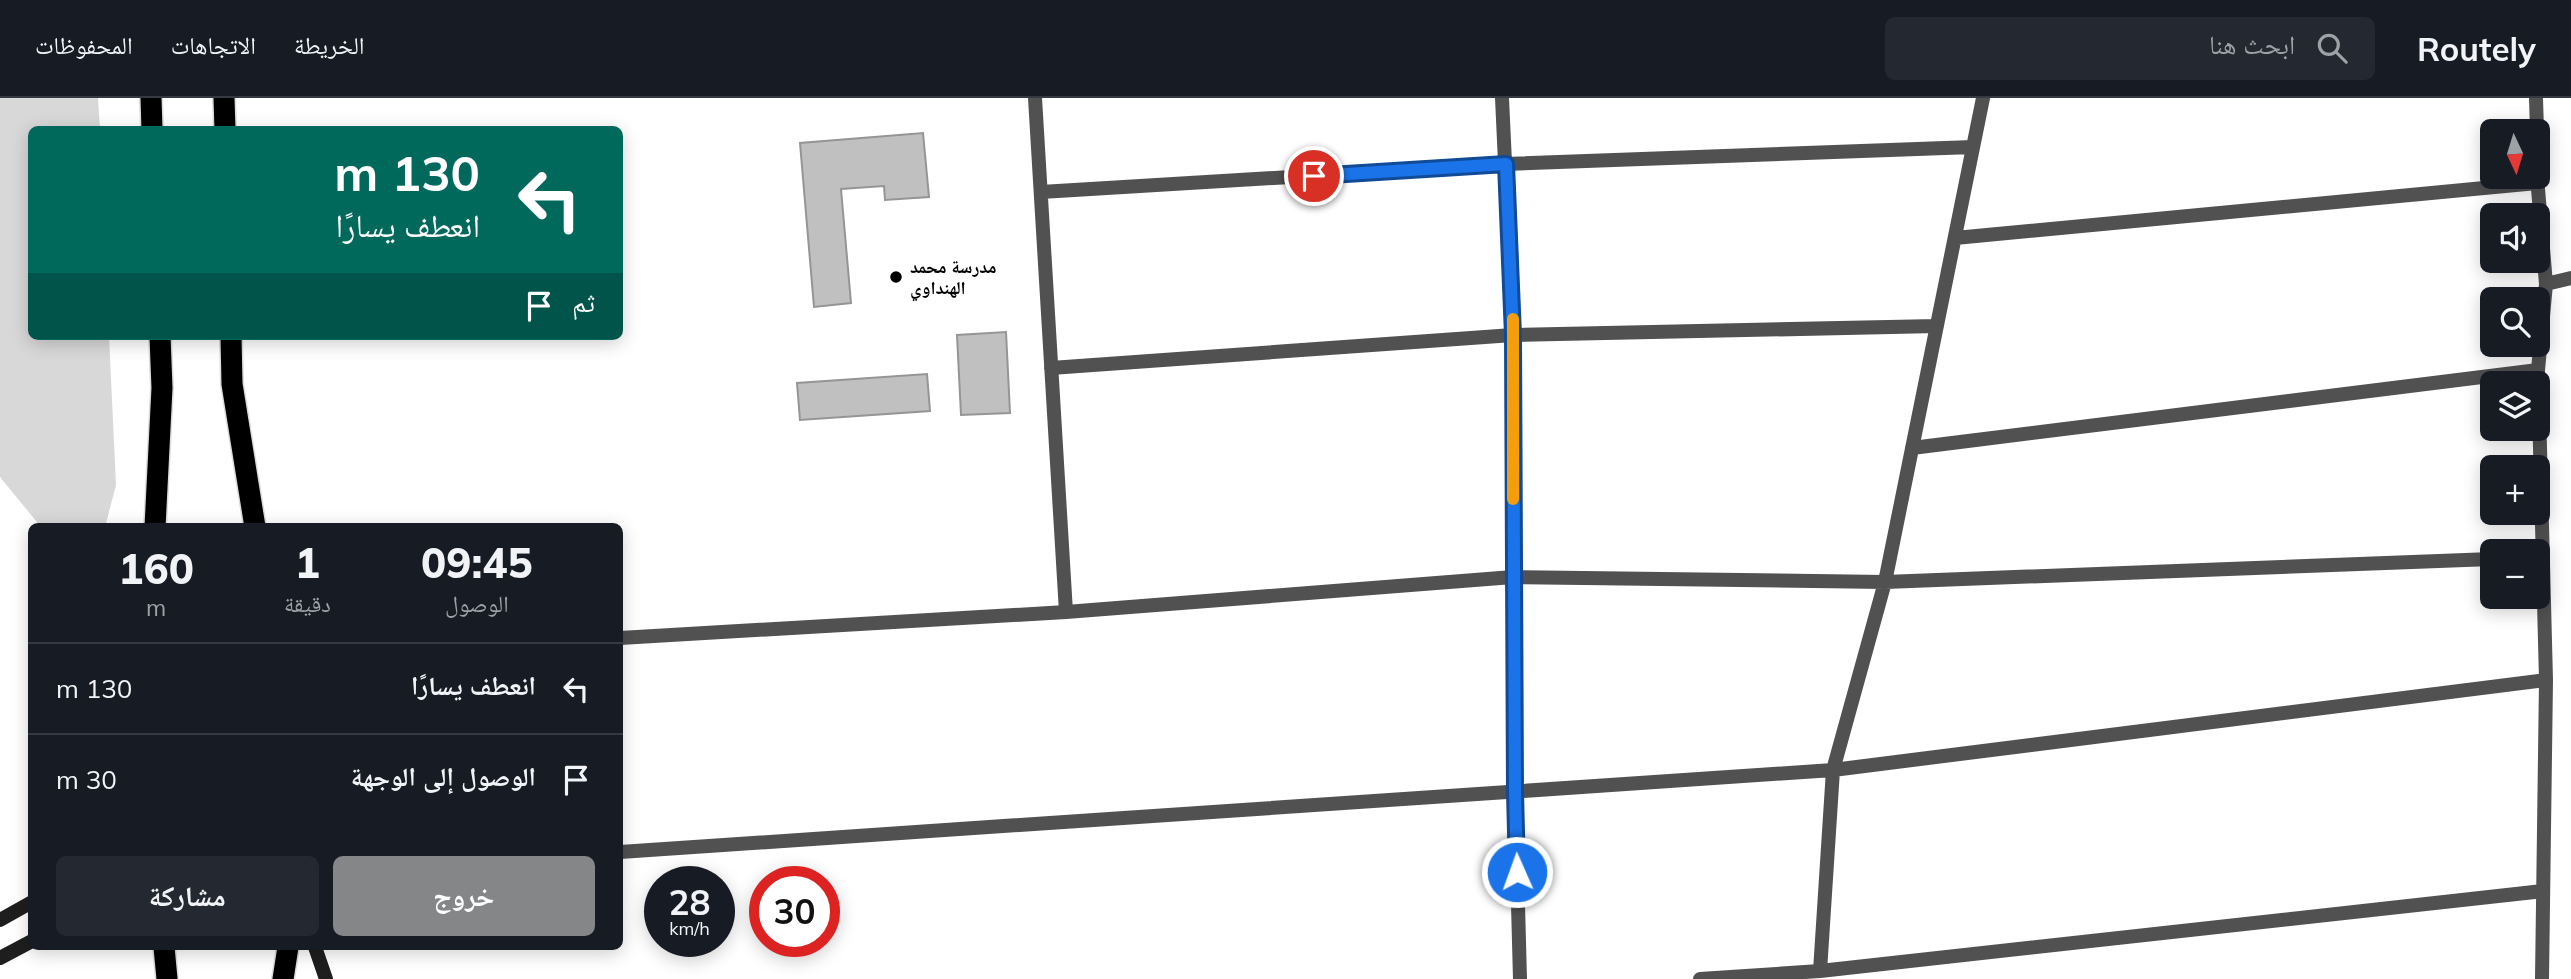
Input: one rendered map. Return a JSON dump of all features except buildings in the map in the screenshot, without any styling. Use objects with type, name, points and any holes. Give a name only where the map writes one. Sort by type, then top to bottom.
[{"type":"highway","points":[[151,98],[152,126]]},
{"type":"highway","points":[[224,98],[225,126]]},
{"type":"highway","points":[[155,523],[162,388],[160,340]]},
{"type":"highway","points":[[231,340],[232,384],[254,523]]},
{"type":"highway","points":[[164,950],[167,979]]},
{"type":"highway","points":[[283,979],[288,950]]},
{"type":"main road","points":[[0,920],[28,904]]},
{"type":"main road","points":[[0,958],[28,943]]},
{"type":"main road","points":[[316,950],[326,979]]},
{"type":"street","points":[[1035,98],[1066,612]]},
{"type":"street","points":[[1502,98],[1513,335],[1515,792],[1520,979]]},
{"type":"street","points":[[1820,971],[1833,770],[1885,582],[1983,98]]},
{"type":"street","points":[[2536,98],[2536,119]]},
{"type":"street","points":[[1041,192],[1506,164],[1973,146]]},
{"type":"street","points":[[1955,238],[2480,186]]},
{"type":"street","points":[[2538,189],[2546,284],[2538,370],[2540,539]]},
{"type":"street","points":[[2546,284],[2571,278]]},
{"type":"street","points":[[1051,368],[1513,335],[1937,326]]},
{"type":"street","points":[[1912,447],[2538,370]]},
{"type":"street","points":[[623,638],[1066,612],[1513,577],[1885,582],[2480,559]]},
{"type":"street","points":[[2542,979],[2546,680],[2543,609]]},
{"type":"street","points":[[623,852],[1833,770],[2546,680]]},
{"type":"street","points":[[1700,979],[1820,971],[2543,891]]},
{"type":"shaded area","points":[[0,98],[98,98],[100,126],[28,126],[28,340],[109,340],[116,485],[106,523],[38,523],[0,477]]},
{"type":"slow traffic","points":[[1513,319],[1513,499]]},
{"type":"place","name":"مدرسة محمد الهنداوي","points":[[896,277]]},
{"type":"route","points":[[1314,176],[1506,164],[1513,335],[1517,872]]}]
